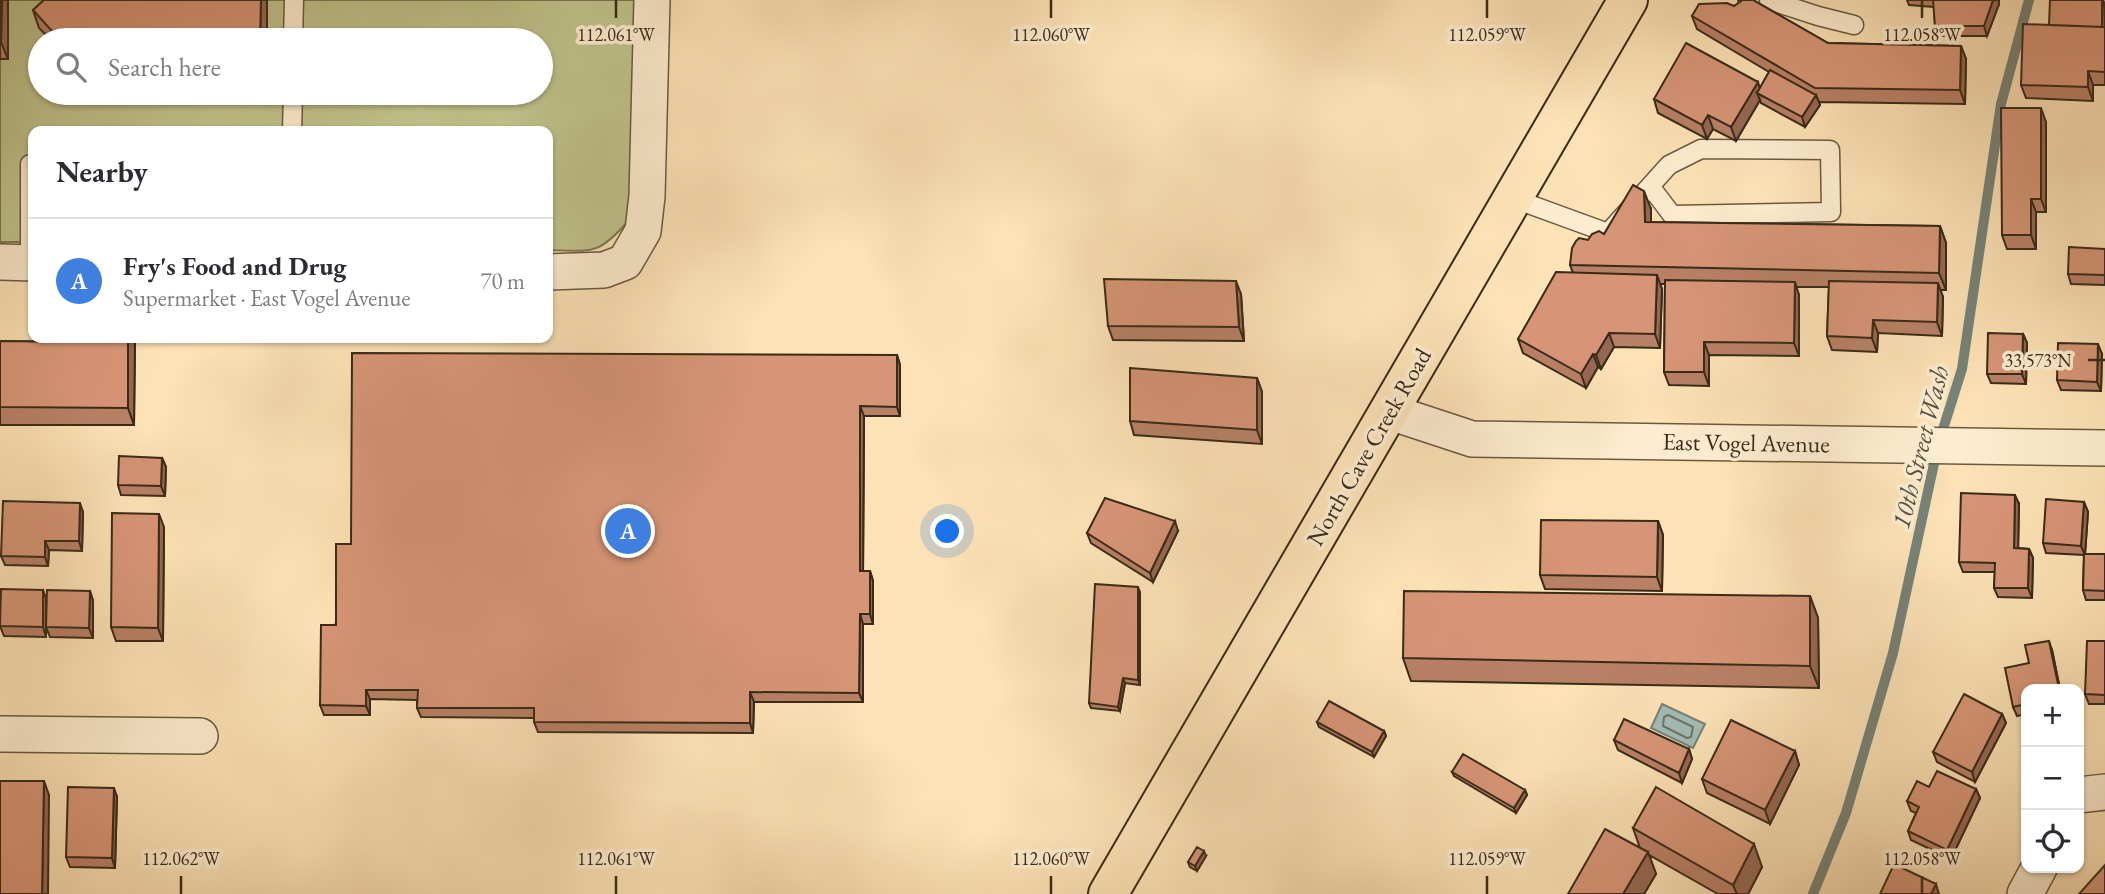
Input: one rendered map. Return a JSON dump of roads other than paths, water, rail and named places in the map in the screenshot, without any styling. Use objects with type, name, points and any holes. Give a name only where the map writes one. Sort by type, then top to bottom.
[{"type":"main road","name":"North Cave Creek Road","points":[[1108,894],[1628,0]]},
{"type":"street","points":[[553,272],[604,270],[625,262],[643,231],[648,196],[652,0]]},
{"type":"street","name":"East Vogel Avenue","points":[[1390,412],[1472,439],[2105,448]]},
{"type":"street","points":[[0,734],[200,736]]},
{"type":"street","points":[[2025,894],[2036,873]]},
{"type":"lane","points":[[293,28],[294,0]]},
{"type":"lane","points":[[1769,0],[1854,25]]},
{"type":"lane","points":[[292,126],[293,105]]},
{"type":"lane","points":[[1512,198],[1608,233],[1650,186],[1669,166],[1701,149],[1829,150],[1831,212],[1672,215],[1650,186]]},
{"type":"lane","points":[[21,263],[28,186]]},
{"type":"water","points":[[1662,704],[1705,724],[1693,748],[1651,728]]},
{"type":"waterway","name":"10th Street Wash","points":[[1813,894],[1846,813],[1893,653],[1938,445],[1962,369],[2001,104],[2029,0]]},
{"type":"place","name":"Fry's Food and Drug","points":[[628,531]]}]
